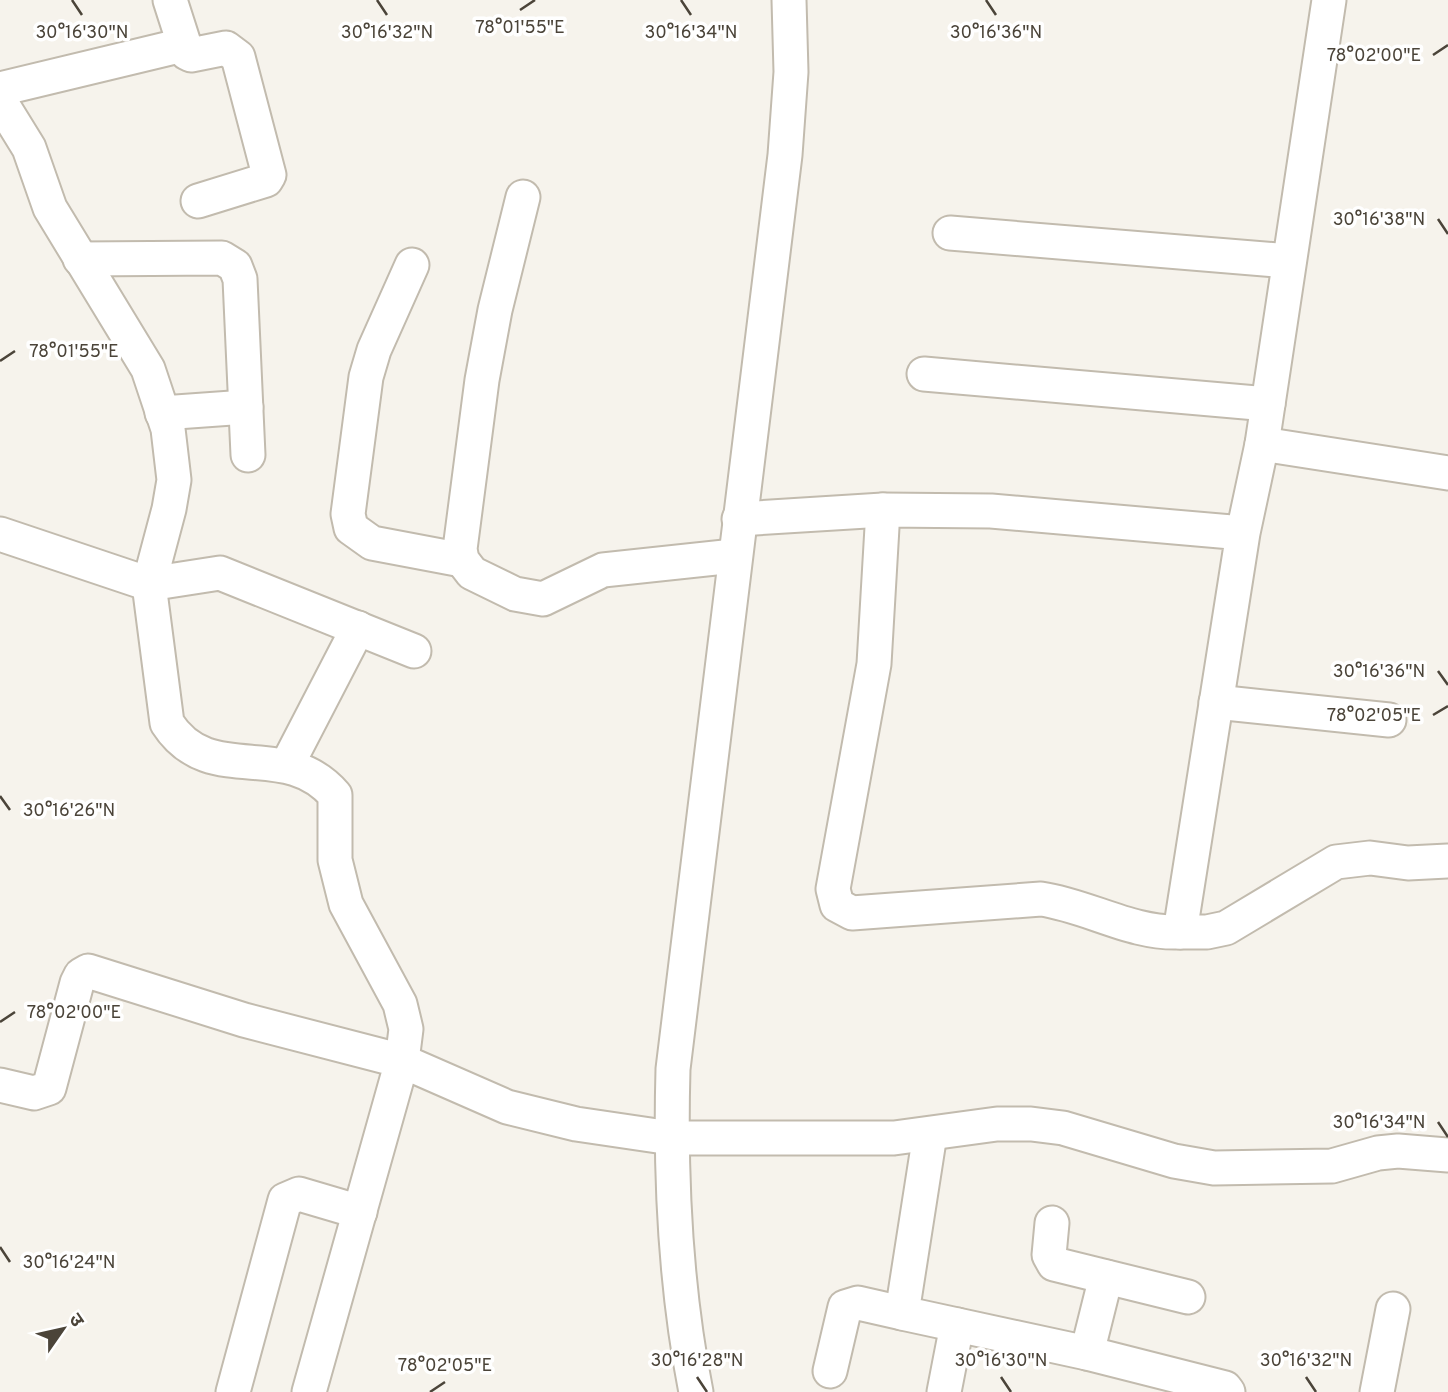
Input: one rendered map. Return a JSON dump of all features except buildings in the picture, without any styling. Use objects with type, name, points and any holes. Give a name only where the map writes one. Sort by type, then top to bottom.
[{"type":"street","points":[[170,0],[183,45],[191,55],[226,48],[238,57],[269,175],[266,180],[198,201]]},
{"type":"street","points":[[696,1392],[684,1329],[671,1138],[675,1055],[785,155],[791,72],[789,0]]},
{"type":"street","points":[[1180,932],[1242,533],[1262,443],[1329,0]]},
{"type":"street","points":[[0,89],[183,45]]},
{"type":"street","points":[[0,101],[29,148],[46,199],[148,369],[167,429],[174,480],[149,584],[167,723],[177,739],[219,760],[287,765],[306,770],[322,780],[335,794],[335,860],[345,904],[400,1004],[406,1029],[402,1061],[309,1392]]},
{"type":"street","points":[[523,197],[495,310],[482,380],[460,549],[462,560],[472,573],[515,594],[542,599],[603,570],[734,556]]},
{"type":"street","points":[[950,233],[1289,261]]},
{"type":"street","points":[[80,259],[230,260],[240,279],[248,455]]},
{"type":"street","points":[[412,265],[374,350],[366,377],[348,514],[351,528],[372,543],[462,560]]},
{"type":"street","points":[[925,373],[1268,404]]},
{"type":"street","points":[[162,412],[246,407]]},
{"type":"street","points":[[1262,443],[1448,473]]},
{"type":"street","points":[[739,519],[883,510],[991,511],[1242,533]]},
{"type":"street","points":[[883,510],[874,664],[833,889],[837,905],[852,913],[1041,899],[1058,901],[1136,928],[1207,932],[1226,928],[1336,862],[1370,858],[1408,863],[1448,861]]},
{"type":"street","points":[[0,534],[149,584],[220,573],[414,650]]},
{"type":"street","points":[[287,765],[358,628]]},
{"type":"street","points":[[1216,702],[1389,720]]},
{"type":"street","points":[[0,1085],[34,1093],[49,1088],[77,983],[81,975],[88,971],[244,1020],[402,1061],[507,1107],[576,1124],[671,1138],[894,1138],[997,1124],[1042,1126],[1096,1137],[1174,1161],[1214,1168],[1332,1166],[1378,1153],[1448,1155]]},
{"type":"street","points":[[902,1313],[930,1134]]},
{"type":"street","points":[[233,1392],[285,1200],[299,1194],[360,1212]]},
{"type":"street","points":[[1052,1223],[1049,1255],[1054,1264],[1188,1297]]},
{"type":"street","points":[[1087,1353],[1106,1277]]},
{"type":"street","points":[[830,1371],[845,1307],[858,1303],[1087,1353],[1228,1392]]},
{"type":"street","points":[[1377,1392],[1393,1309]]},
{"type":"street","points":[[944,1392],[957,1325]]}]
